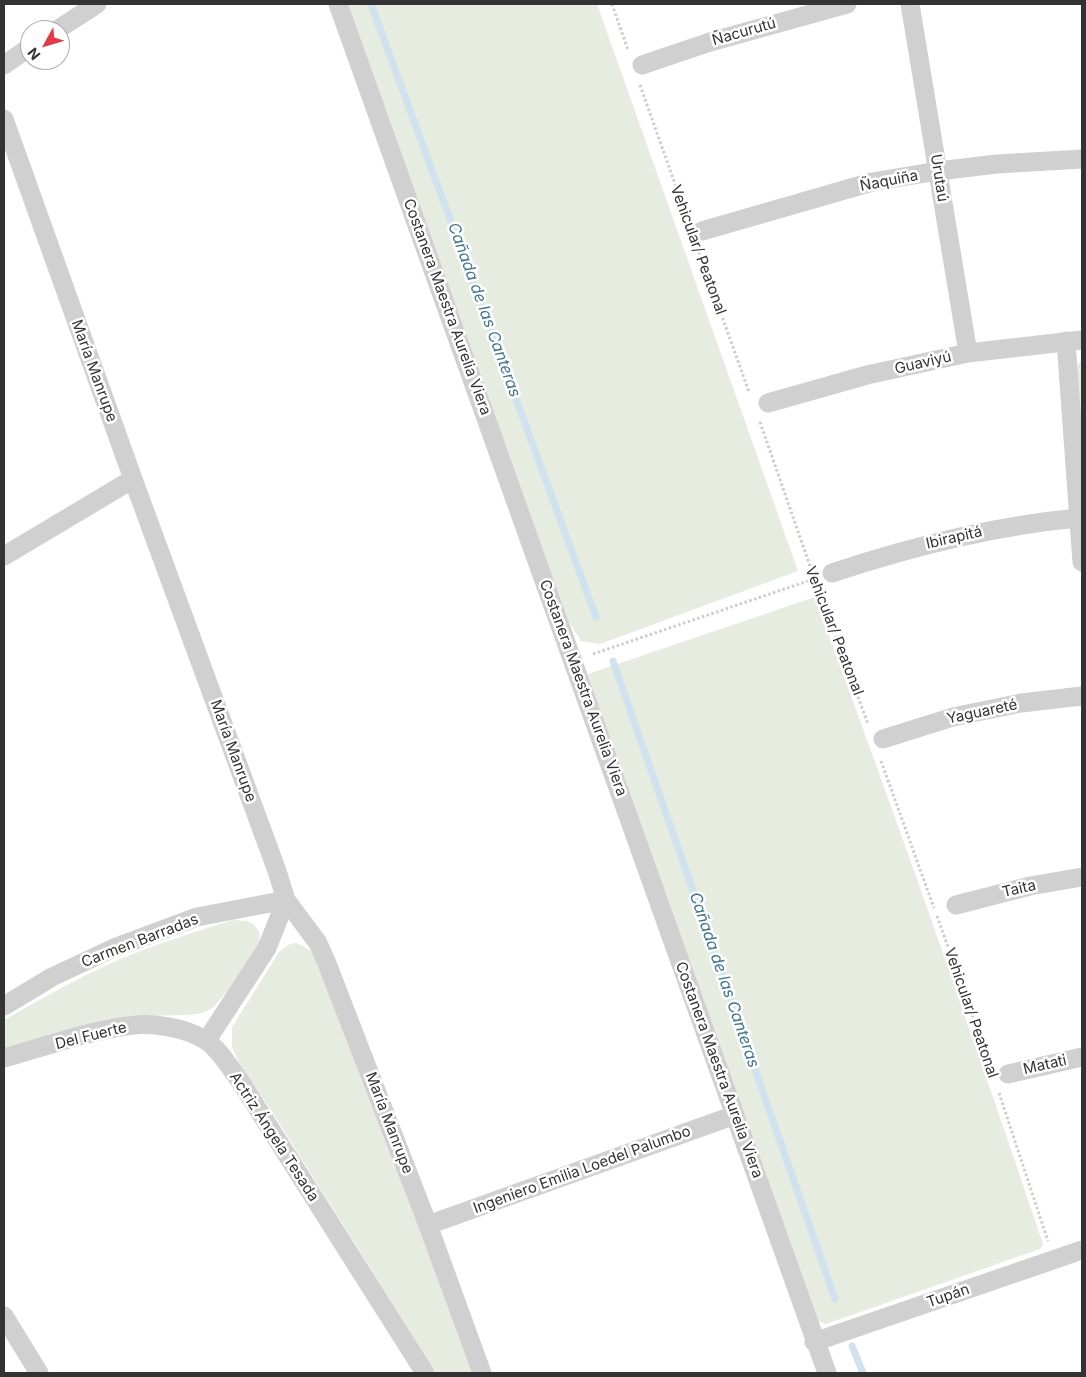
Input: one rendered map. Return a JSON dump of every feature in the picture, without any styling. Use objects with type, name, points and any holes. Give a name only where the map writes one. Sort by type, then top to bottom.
[{"type":"street","points":[[70,22],[97,4]]},
{"type":"street","name":"Costanera Maestra Aurelia Viera","points":[[338,4],[735,1115],[814,1342],[827,1373]]},
{"type":"street","name":"Ñacurutú","points":[[637,67],[710,42],[848,4]]},
{"type":"street","name":"Urutaú","points":[[910,4],[968,353]]},
{"type":"street","points":[[4,65],[20,54]]},
{"type":"street","name":"María Manrupe","points":[[4,119],[286,900],[318,943],[326,961],[428,1225],[482,1373]]},
{"type":"street","name":"Ñaquiña","points":[[696,233],[872,182],[996,164],[1082,159]]},
{"type":"street","points":[[1074,340],[1078,518],[1082,562]]},
{"type":"street","name":"Guaviyú","points":[[759,406],[867,375],[968,353],[1074,340]]},
{"type":"street","points":[[4,556],[133,479]]},
{"type":"street","name":"Ibirapitá","points":[[832,573],[934,542],[1034,522],[1078,518]]},
{"type":"street","name":"Yaguareté","points":[[877,735],[1021,703],[1082,696]]},
{"type":"street","name":"Taita","points":[[956,905],[1030,886],[1082,877]]},
{"type":"street","points":[[206,1040],[267,948],[286,900]]},
{"type":"street","name":"Carmen Barradas","points":[[4,1006],[52,978],[132,941],[197,917],[286,900]]},
{"type":"street","name":"Del Fuerte","points":[[4,1058],[128,1025],[153,1026],[186,1031],[206,1040]]},
{"type":"street","name":"Actriz Ángela Tesada","points":[[206,1040],[216,1049],[242,1084],[425,1373]]},
{"type":"street","name":"Matati","points":[[999,1077],[1082,1057]]},
{"type":"street","name":"Ingeniero Emilia Loedel Palumbo","points":[[428,1225],[735,1115]]},
{"type":"street","name":"Tupán","points":[[814,1342],[1082,1250]]},
{"type":"street","points":[[4,1316],[39,1373]]},
{"type":"path","name":"Vehicular/ Peatonal","points":[[573,661],[814,579],[759,406],[637,67],[612,4]]},
{"type":"path","name":"Vehicular/ Peatonal","points":[[818,588],[858,695],[877,735]]},
{"type":"path","name":"Vehicular/ Peatonal","points":[[880,759],[999,1077],[1054,1260]]},
{"type":"shaded area","points":[[346,4],[597,4],[798,571],[600,644],[581,641],[569,622]]},
{"type":"shaded area","points":[[1082,359],[1082,488],[1077,366]]},
{"type":"shaded area","points":[[815,597],[874,758],[1043,1244],[1040,1249],[826,1324],[814,1319],[647,851],[588,674]]},
{"type":"shaded area","points":[[233,920],[247,921],[253,924],[259,931],[260,942],[235,982],[214,1007],[203,1013],[143,1016],[4,1051],[4,1020],[121,959],[161,943]]},
{"type":"shaded area","points":[[296,943],[305,947],[323,965],[473,1373],[436,1373],[271,1110],[241,1067],[232,1047],[232,1027],[279,952],[290,944]]},
{"type":"waterway","name":"Cañada de las Canteras","points":[[371,4],[596,617]]},
{"type":"waterway","name":"Cañada de las Canteras","points":[[613,661],[835,1299]]},
{"type":"waterway","name":"Cañada de las Canteras","points":[[852,1346],[863,1373]]}]
